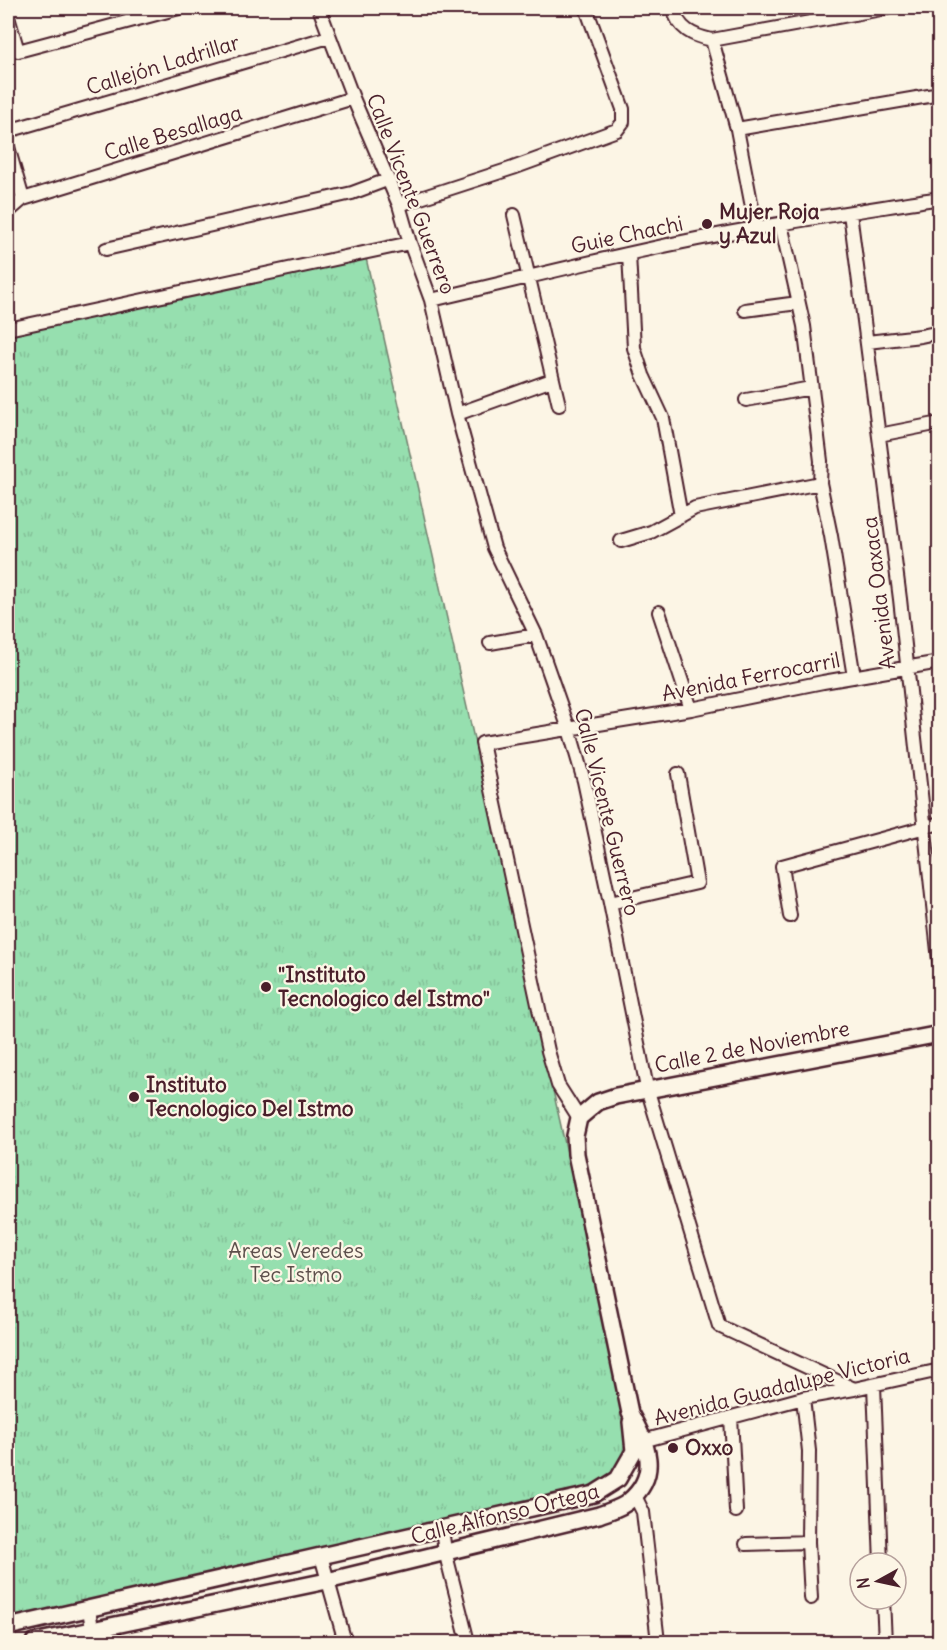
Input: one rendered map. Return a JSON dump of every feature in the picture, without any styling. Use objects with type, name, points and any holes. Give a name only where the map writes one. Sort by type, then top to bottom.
[{"type":"street","points":[[8,17],[18,51],[158,10],[179,8]]},
{"type":"street","name":"Calle Vicente Guerrero","points":[[319,8],[353,98],[399,205],[431,300],[457,414],[494,548],[536,635],[569,729],[584,781],[647,1088],[719,1326],[854,1389]]},
{"type":"street","points":[[399,205],[504,171],[617,130],[623,123],[624,109],[585,8]]},
{"type":"street","points":[[674,8],[675,15],[685,30],[696,37],[712,40],[887,8]]},
{"type":"street","name":"Callejón Ladrillar","points":[[8,131],[330,36]]},
{"type":"street","points":[[712,40],[737,129],[756,228]]},
{"type":"street","points":[[737,129],[939,94]]},
{"type":"street","name":"Calle Besallaga","points":[[8,212],[22,199],[353,98]]},
{"type":"street","points":[[8,147],[22,199]]},
{"type":"street","points":[[106,249],[352,193],[387,180]]},
{"type":"street","name":"Guie Chachi","points":[[431,300],[629,254],[756,228],[939,198]]},
{"type":"street","name":"Avenida Oaxaca","points":[[850,213],[907,668],[939,970]]},
{"type":"street","points":[[514,215],[559,405]]},
{"type":"street","points":[[781,224],[804,326],[821,461],[820,483],[854,677]]},
{"type":"street","points":[[8,329],[410,243]]},
{"type":"street","points":[[629,254],[634,348],[643,375],[663,418],[681,516]]},
{"type":"street","points":[[746,310],[798,303]]},
{"type":"street","points":[[867,342],[939,332]]},
{"type":"street","points":[[457,414],[552,380]]},
{"type":"street","points":[[746,400],[811,388]]},
{"type":"street","points":[[879,435],[939,423]]},
{"type":"street","points":[[621,542],[651,532],[695,508],[820,483]]},
{"type":"street","points":[[659,612],[691,710]]},
{"type":"street","points":[[489,643],[536,635]]},
{"type":"street","name":"Avenida Ferrocarril","points":[[579,1118],[558,1085],[548,1051],[482,743],[691,710],[939,662]]},
{"type":"street","points":[[610,903],[697,883],[678,774]]},
{"type":"street","points":[[790,916],[782,866],[939,823]]},
{"type":"street","name":"Calle 2 de Noviembre","points":[[579,1118],[598,1102],[647,1088],[939,1034]]},
{"type":"street","points":[[579,1118],[575,1136],[576,1154],[630,1413],[639,1442],[650,1461],[643,1487],[635,1496],[643,1512],[658,1642]]},
{"type":"street","name":"Avenida Guadalupe Victoria","points":[[639,1442],[803,1398],[939,1370]]},
{"type":"street","points":[[874,1384],[881,1551]]},
{"type":"street","points":[[803,1398],[809,1451],[808,1542],[811,1598]]},
{"type":"street","points":[[731,1417],[736,1511]]},
{"type":"street","points":[[8,1627],[594,1494],[618,1479],[639,1442]]},
{"type":"street","name":"Calle Alfonso Ortega","points":[[34,1642],[93,1637],[599,1515],[628,1503],[635,1496]]},
{"type":"street","points":[[442,1529],[468,1642]]},
{"type":"street","points":[[746,1544],[808,1542]]},
{"type":"street","points":[[321,1556],[345,1642]]},
{"type":"street","points":[[89,1609],[93,1637]]},
{"type":"street","points":[[884,1611],[885,1642]]},
{"type":"green space","name":"Areas Veredes Tec Istmo","points":[[366,258],[634,1451],[594,1494],[8,1626],[8,334]]},
{"type":"place","name":"Mujer Roja y Azul","points":[[707,224]]},
{"type":"place","name":"\"Instituto Tecnologico del Istmo\"","points":[[266,987]]},
{"type":"place","name":"Instituto Tecnologico Del Istmo","points":[[134,1097]]},
{"type":"place","name":"Oxxo","points":[[673,1448]]}]
